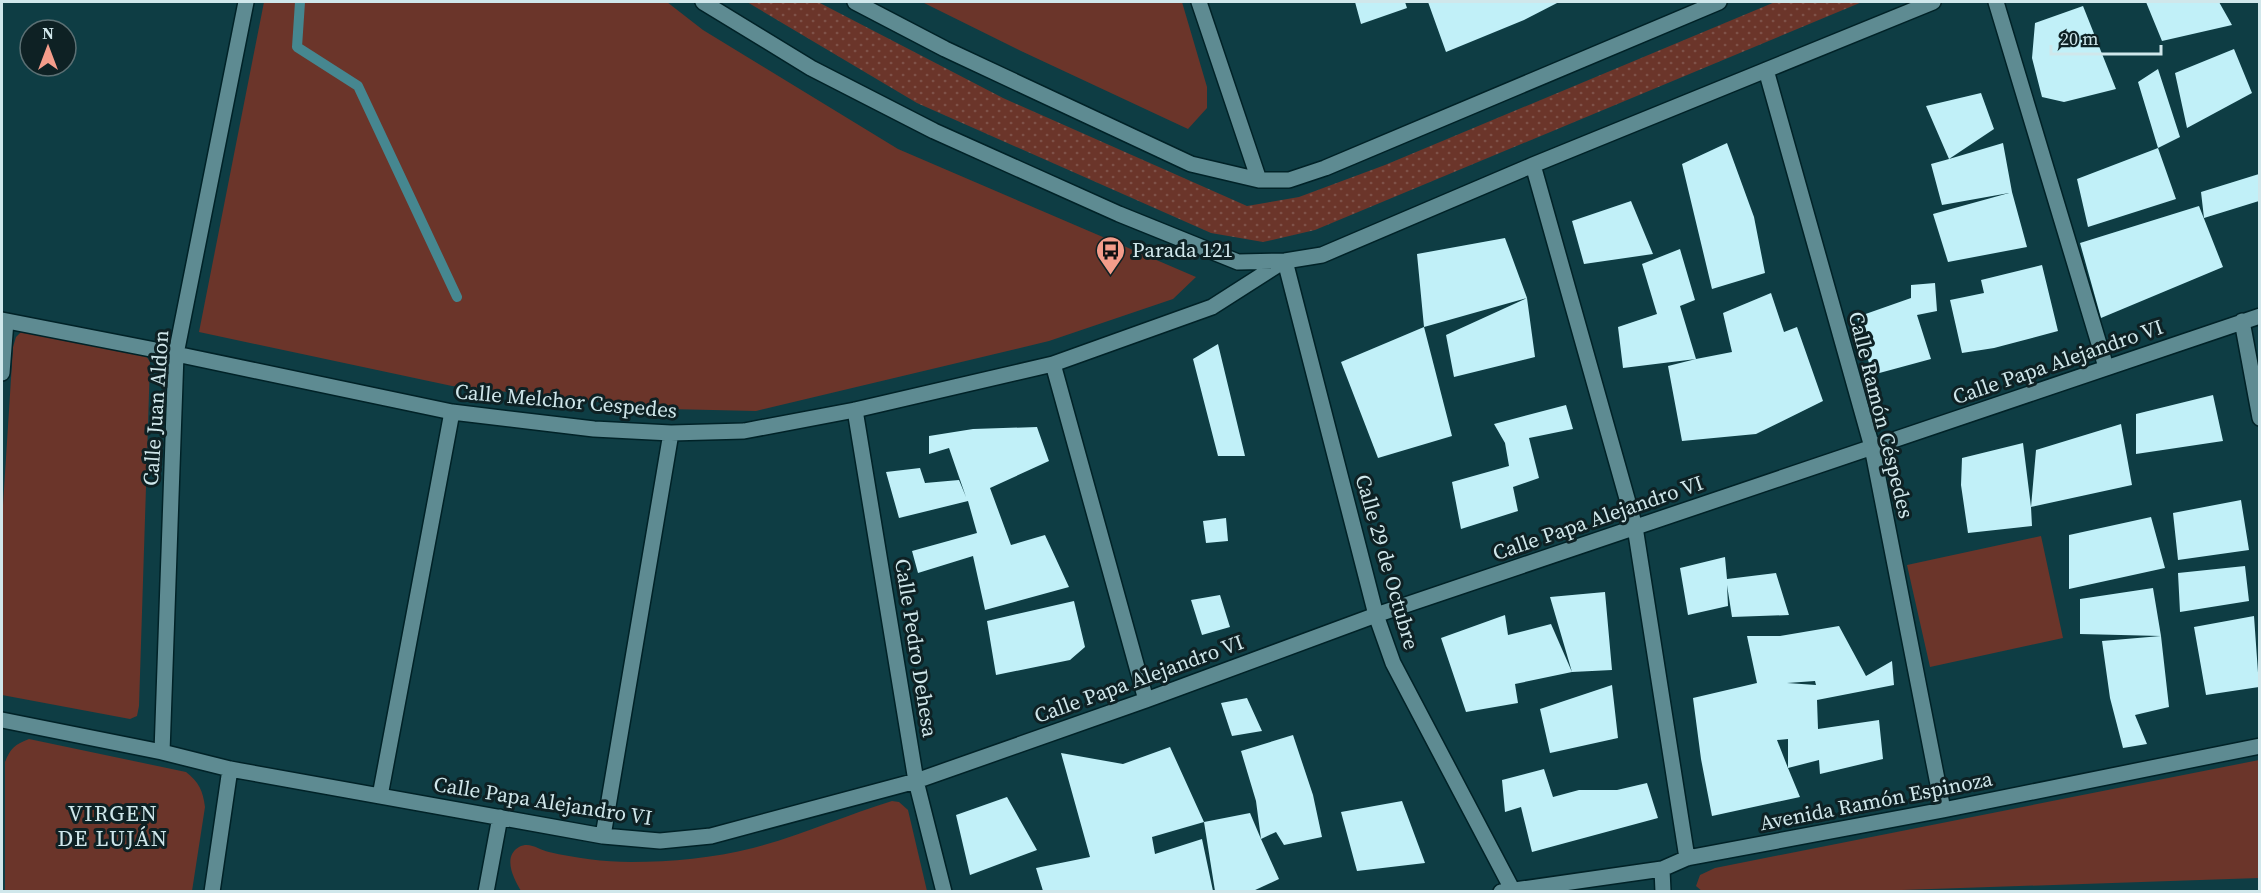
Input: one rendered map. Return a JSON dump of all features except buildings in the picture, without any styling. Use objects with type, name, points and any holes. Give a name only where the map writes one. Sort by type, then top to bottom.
[{"type":"street","name":"Calle Juan Aldon","points":[[162,752],[176,354],[246,2]]},
{"type":"street","points":[[704,2],[811,68],[934,131],[1108,209],[1238,262],[1285,261],[1322,255],[1533,165],[1933,2]]},
{"type":"street","points":[[855,2],[945,49],[1191,164],[1259,180],[1289,180],[1325,168],[1719,2]]},
{"type":"street","points":[[1199,2],[1259,180]]},
{"type":"street","points":[[1996,2],[2106,367]]},
{"type":"street","name":"Calle Ramón Céspedes","points":[[1766,70],[1872,447],[1943,810]]},
{"type":"street","points":[[1533,165],[1635,527],[1687,858]]},
{"type":"street","name":"Calle Melchor Cespedes","points":[[4,321],[176,354],[452,412],[594,429],[671,433],[744,431],[855,410],[1053,364],[1212,307],[1285,261]]},
{"type":"street","name":"Calle 29 de Octubre","points":[[1285,261],[1376,615],[1394,663],[1506,890]]},
{"type":"street","name":"Calle Papa Alejandro VI","points":[[2,720],[162,752],[230,769],[603,836],[660,841],[711,836],[916,781],[1146,700],[1376,615],[2259,316]]},
{"type":"street","points":[[2,373],[4,321]]},
{"type":"street","points":[[2242,321],[2259,418]]},
{"type":"street","points":[[1053,364],[1146,700]]},
{"type":"street","name":"Calle Pedro Dehesa","points":[[855,410],[916,781],[944,891]]},
{"type":"street","points":[[380,796],[452,412]]},
{"type":"street","points":[[603,836],[671,433]]},
{"type":"street","name":"Avenida Ramón Espinoza","points":[[1506,890],[1662,869],[1687,858],[1943,810],[2259,746]]},
{"type":"street","points":[[212,891],[230,769]]},
{"type":"street","points":[[486,891],[500,817]]},
{"type":"street","points":[[1662,869],[1663,891]]},
{"type":"shaded area","points":[[264,2],[667,2],[703,30],[898,149],[1196,277],[1173,299],[1049,341],[756,411],[668,409],[452,386],[199,332]]},
{"type":"shaded area","points":[[747,2],[818,2],[1003,98],[1247,206],[1299,197],[1385,165],[1775,2],[1862,2],[1315,230],[1263,242],[1211,233],[917,103]]},
{"type":"shaded area","points":[[922,2],[1182,2],[1207,87],[1207,108],[1188,129]]},
{"type":"shaded area","points":[[23,330],[145,354],[150,362],[139,706],[137,716],[130,719],[2,695],[2,521],[13,347],[16,337]]},
{"type":"shaded area","points":[[2041,536],[2063,638],[1930,667],[1907,565]]},
{"type":"shaded area","points":[[29,739],[186,772],[194,779],[200,787],[205,807],[192,891],[5,891],[5,762],[14,748]]},
{"type":"shaded area","points":[[2259,760],[2259,878],[1873,891],[1703,892],[1696,886],[1700,875],[1715,868]]},
{"type":"shaded area","points":[[892,801],[899,802],[908,810],[927,891],[521,891],[511,868],[511,856],[523,845],[569,856],[621,862],[708,857],[771,843]]},
{"type":"waterway","points":[[300,2],[297,47],[358,86],[457,297]]},
{"type":"place","name":"Parada 121","points":[[1111,276]]},
{"type":"district","name":"VIRGEN DE LUJÁN","points":[[113,826]]}]
